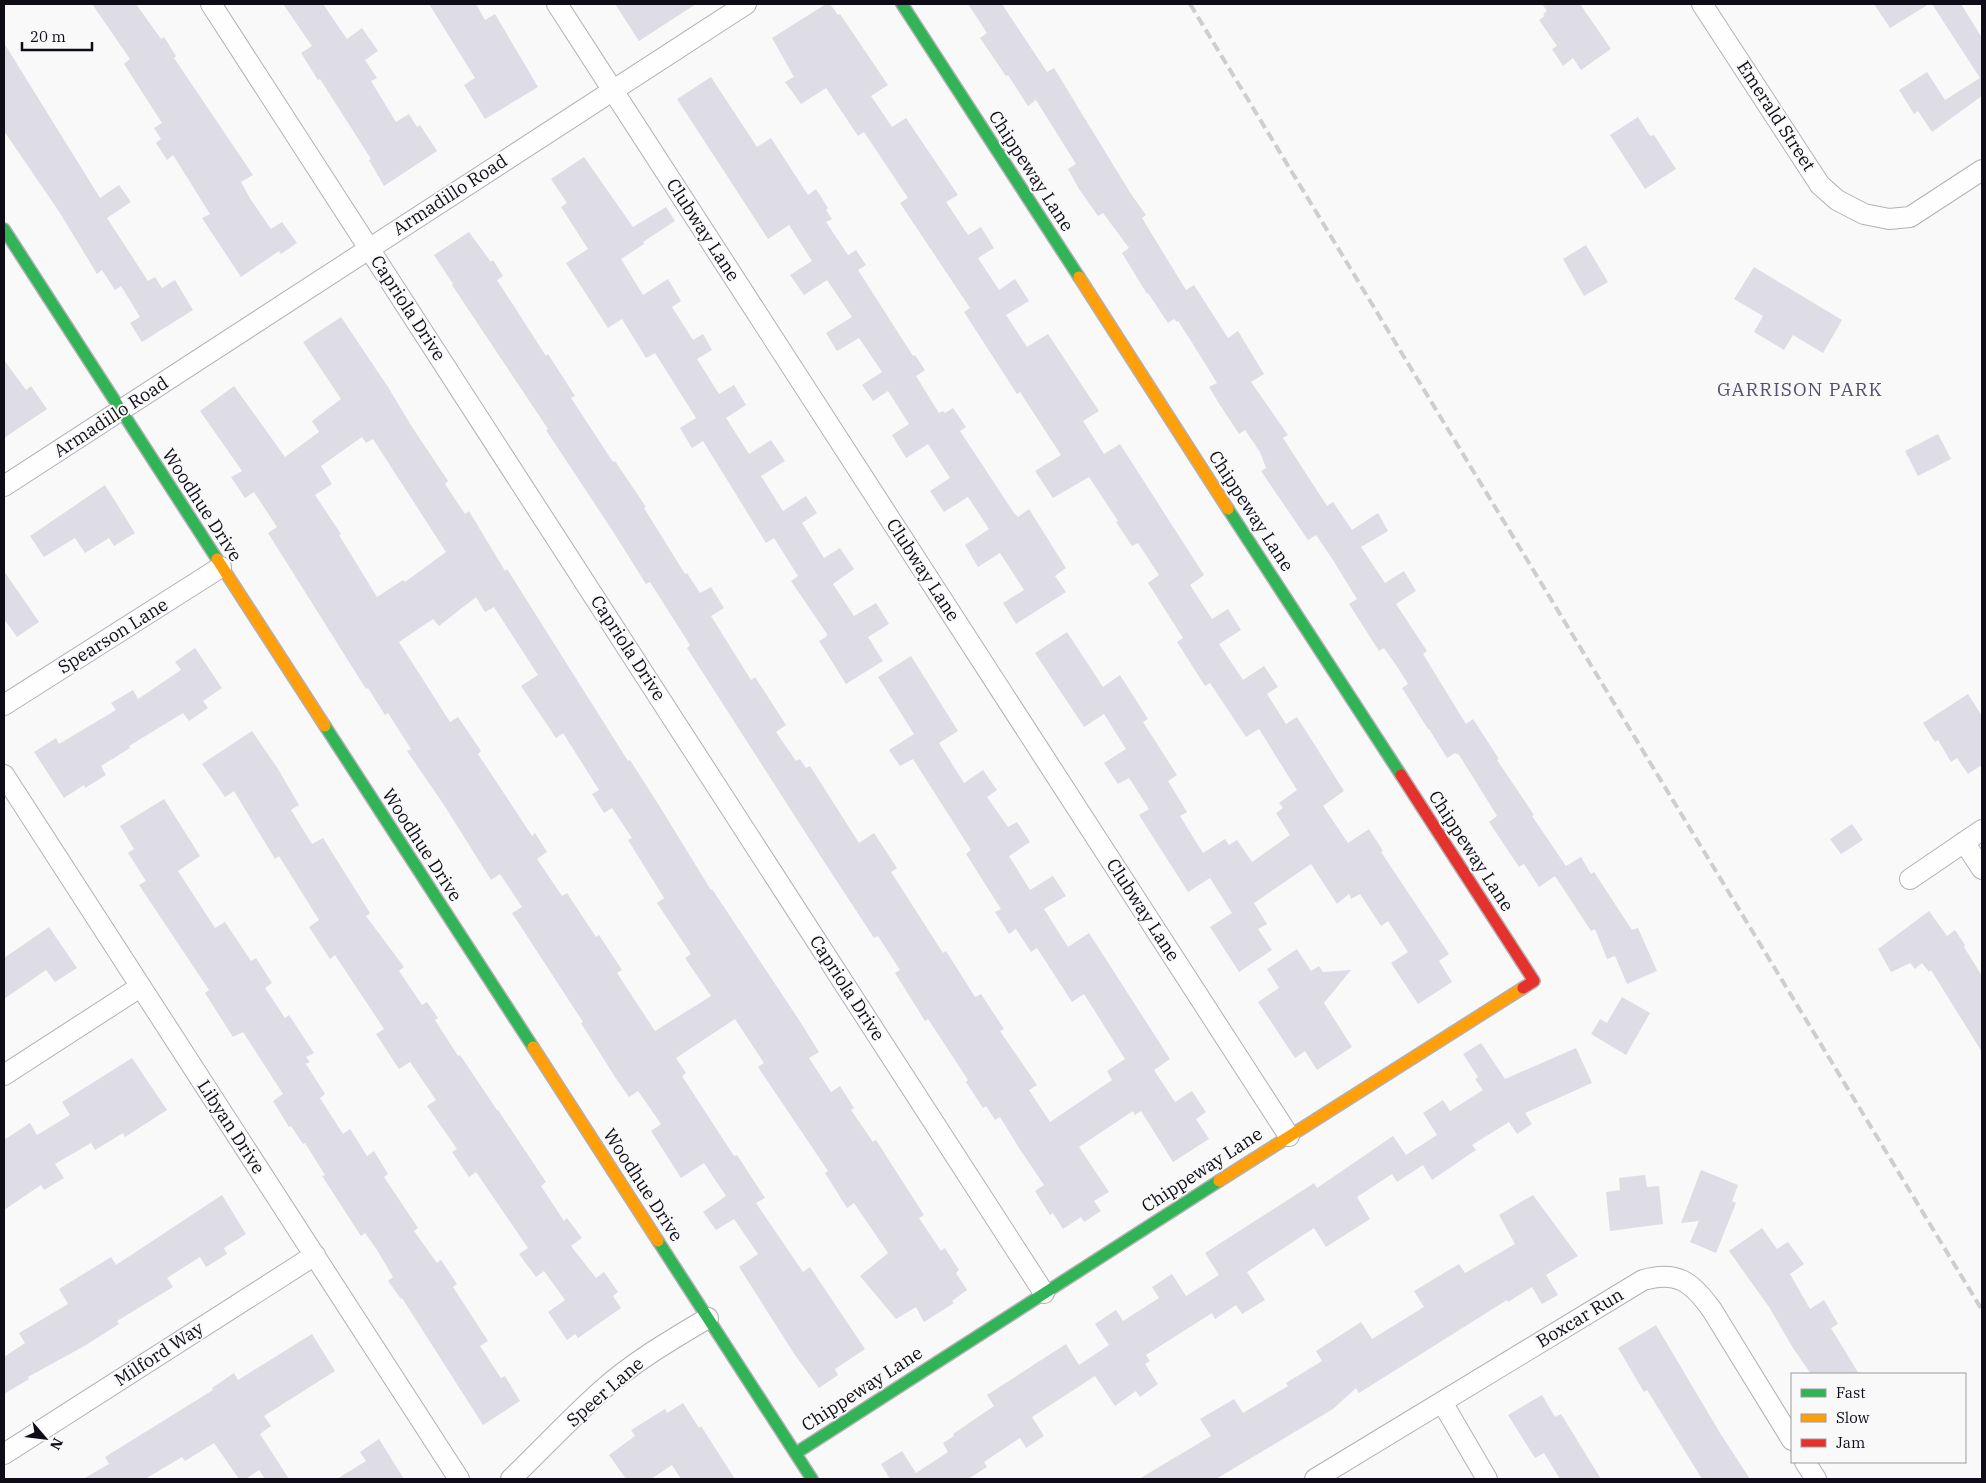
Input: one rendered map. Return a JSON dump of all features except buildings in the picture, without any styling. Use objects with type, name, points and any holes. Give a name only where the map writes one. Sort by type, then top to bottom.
[{"type":"street","name":"Capriola Drive","points":[[211,4],[1044,1292]]},
{"type":"street","name":"Clubway Lane","points":[[557,4],[1289,1136]]},
{"type":"street","name":"Armadillo Road","points":[[4,486],[612,89],[746,4]]},
{"type":"street","name":"Chippeway Lane","points":[[796,1453],[1044,1292],[1534,981],[902,4]]},
{"type":"street","name":"Emerald Street","points":[[1702,4],[1820,185],[1838,200],[1864,214],[1889,219],[1910,217],[1982,170]]},
{"type":"street","name":"Woodhue Drive","points":[[4,229],[812,1479]]},
{"type":"street","name":"Spearson Lane","points":[[4,705],[221,567]]},
{"type":"street","name":"Libyan Drive","points":[[4,775],[459,1479]]},
{"type":"street","points":[[1910,879],[1982,830]]},
{"type":"street","points":[[1964,842],[1982,869]]},
{"type":"street","points":[[4,1075],[140,987]]},
{"type":"street","name":"Milford Way","points":[[4,1454],[315,1255]]},
{"type":"street","name":"Boxcar Run","points":[[1315,1479],[1643,1280],[1657,1276],[1672,1276],[1684,1280],[1700,1293],[1791,1438]]},
{"type":"street","name":"Speer Lane","points":[[511,1479],[601,1391],[618,1377],[639,1361],[708,1318]]},
{"type":"street","points":[[1442,1402],[1487,1479]]},
{"type":"street","points":[[1806,1463],[1816,1479]]},
{"type":"railway","points":[[1190,4],[1982,1310]]},
{"type":"traffic: fast","points":[[902,4],[1079,277]]},
{"type":"traffic: fast","points":[[4,229],[217,559]]},
{"type":"traffic: fast","points":[[1228,509],[1401,775]]},
{"type":"traffic: fast","points":[[325,726],[533,1047]]},
{"type":"traffic: fast","points":[[796,1453],[1219,1181]]},
{"type":"traffic: fast","points":[[658,1241],[812,1479]]},
{"type":"traffic: slow","points":[[1079,277],[1228,509]]},
{"type":"traffic: slow","points":[[217,559],[325,726]]},
{"type":"traffic: slow","points":[[1219,1181],[1523,988]]},
{"type":"traffic: slow","points":[[533,1047],[658,1241]]},
{"type":"traffic: jam","points":[[1401,775],[1534,981],[1523,988]]},
{"type":"district","name":"GARRISON PARK","points":[[1800,389]]}]
